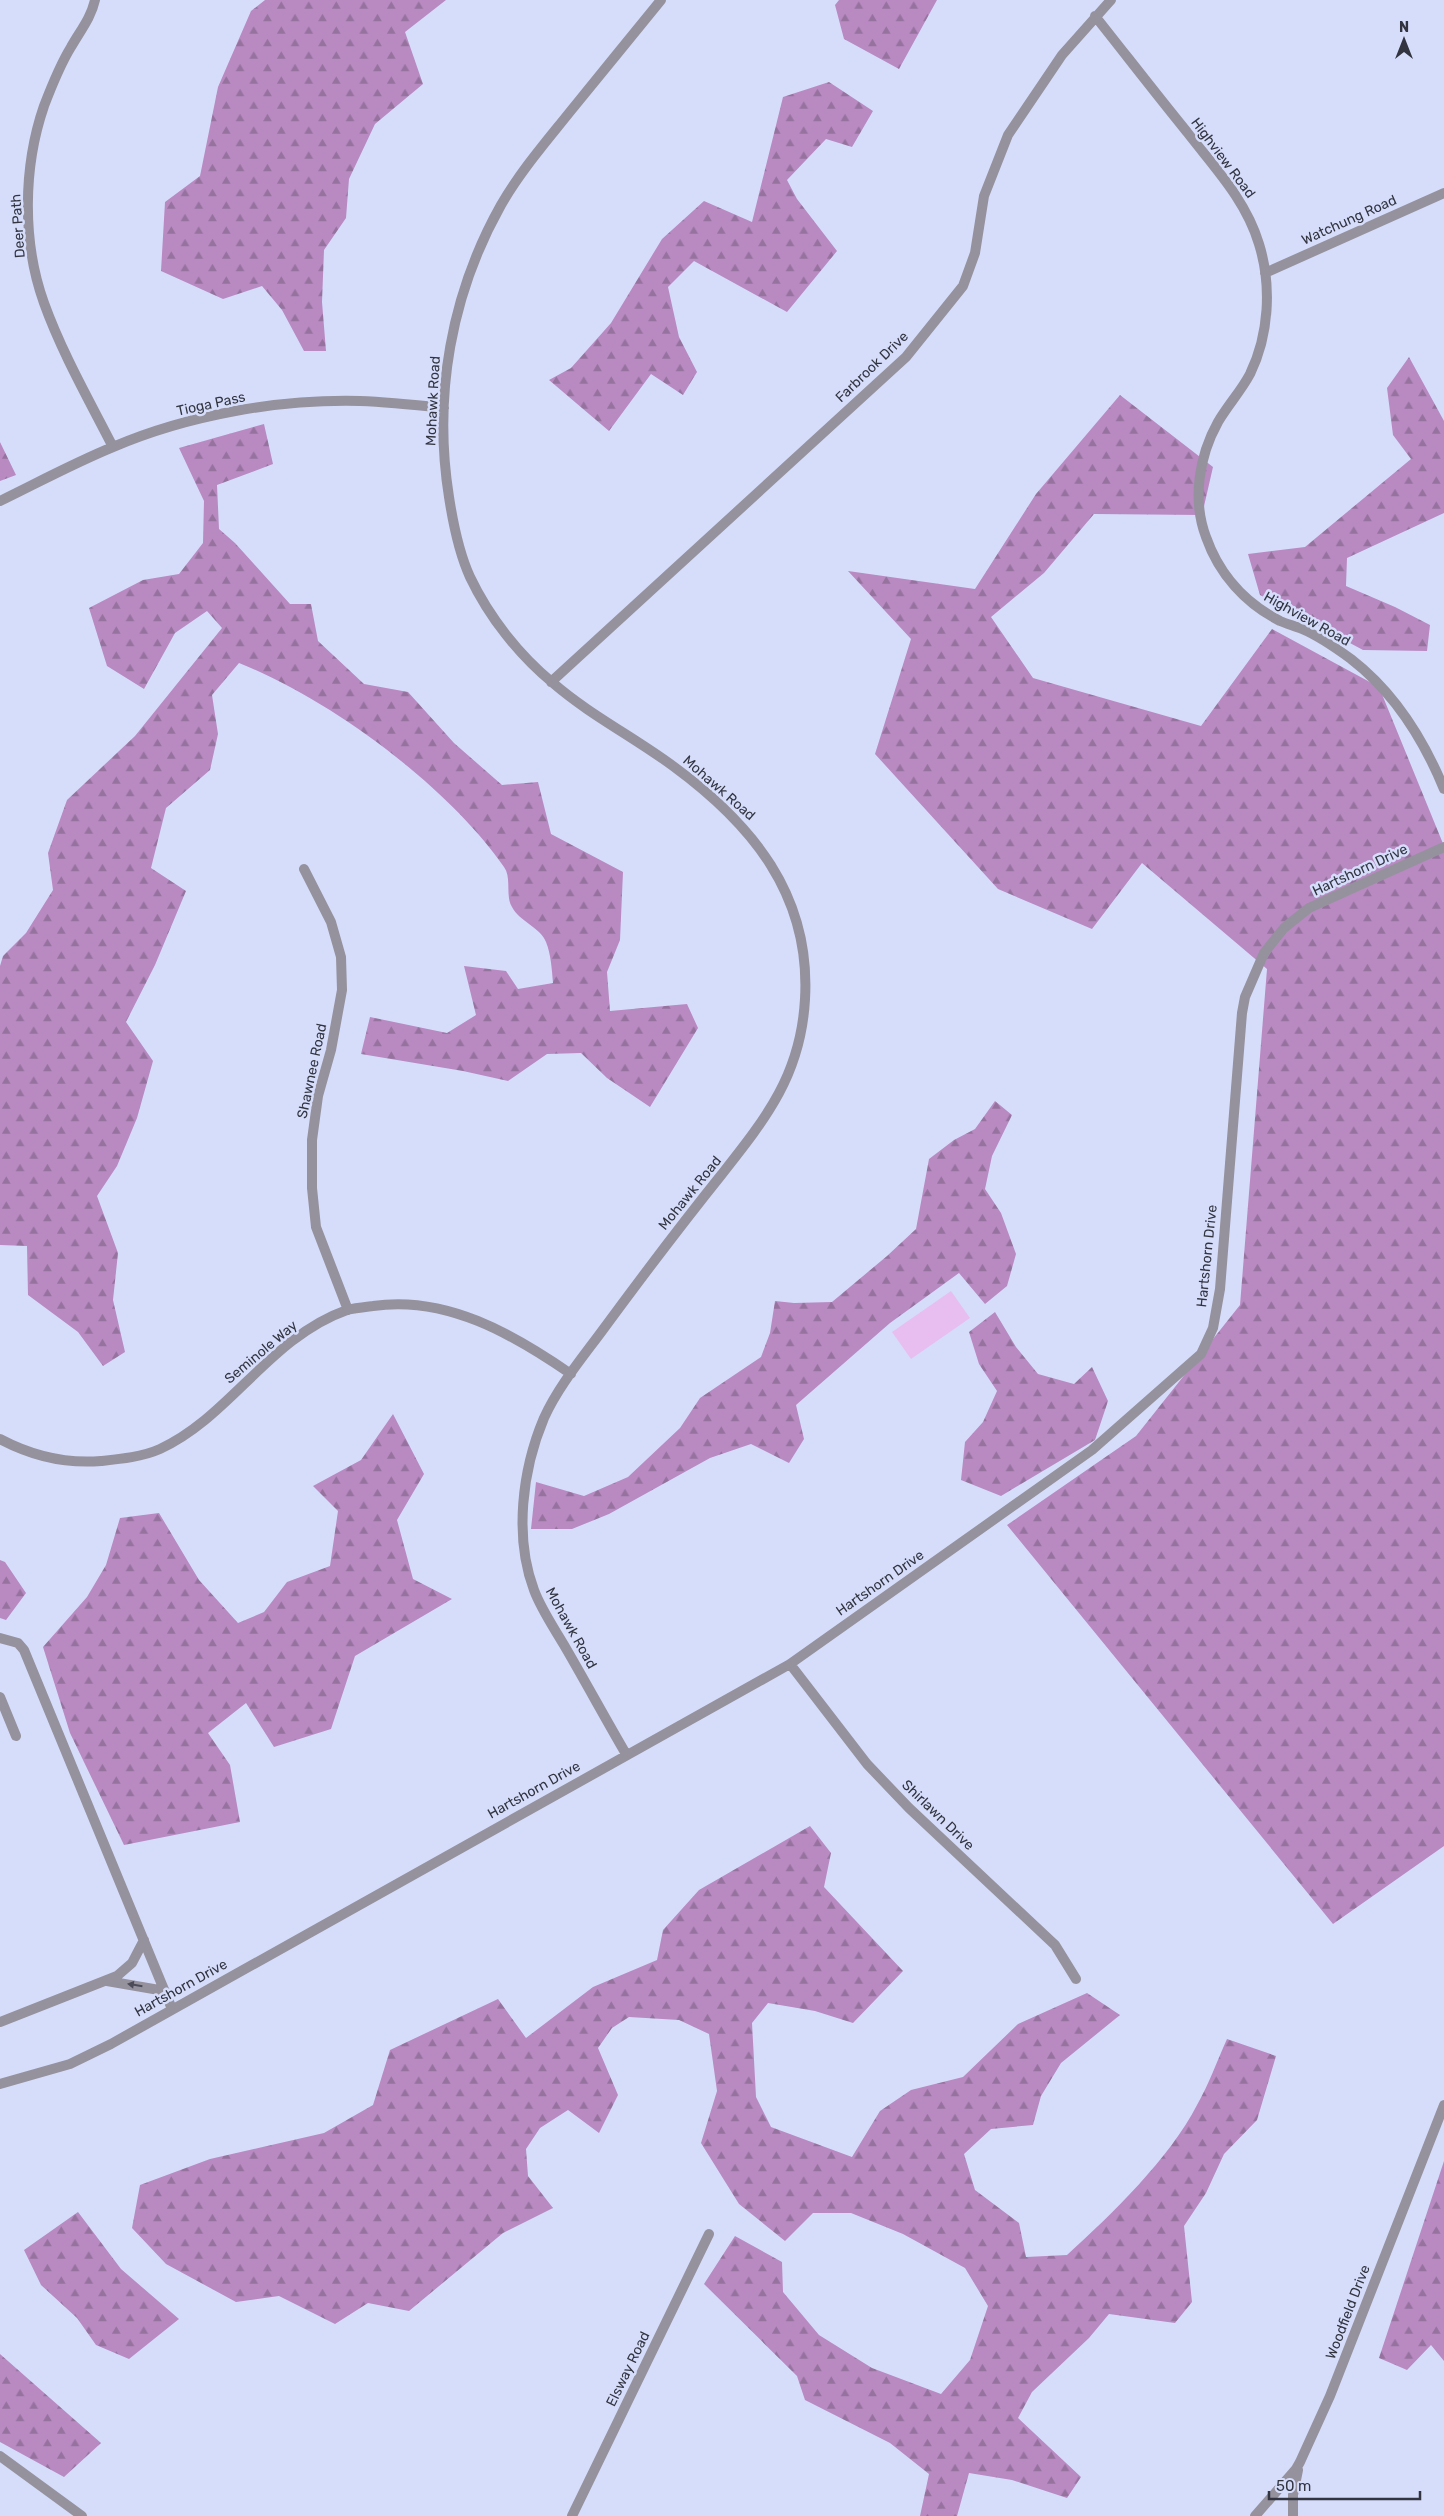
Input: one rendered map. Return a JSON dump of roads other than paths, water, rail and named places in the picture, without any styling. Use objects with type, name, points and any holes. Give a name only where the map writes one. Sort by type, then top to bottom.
[{"type":"street","name":"Deer Path","points":[[95,0],[89,20],[56,77],[44,107],[31,164],[28,204],[35,270],[44,302],[57,337],[113,447]]},
{"type":"street","name":"Mohawk Road","points":[[626,1754],[535,1594],[526,1562],[522,1531],[523,1496],[545,1417],[571,1374],[664,1247],[769,1114],[781,1092],[798,1046],[804,1013],[805,972],[799,931],[789,899],[774,869],[751,835],[722,806],[671,765],[583,707],[551,682],[528,661],[484,604],[467,572],[452,518],[445,472],[444,408],[445,379],[452,333],[464,288],[481,245],[502,203],[528,164],[661,0]]},
{"type":"street","name":"Farbrook Drive","points":[[551,682],[906,357],[963,286],[975,253],[984,196],[1008,135],[1062,55],[1111,0]]},
{"type":"street","name":"Highview Road","points":[[1095,16],[1234,192],[1253,225],[1265,273],[1266,318],[1257,355],[1236,398],[1219,421],[1206,448],[1199,491],[1205,535],[1217,562],[1234,586],[1255,606],[1281,621],[1328,643],[1374,678],[1410,722],[1425,747],[1444,789]]},
{"type":"street","name":"Watchung Road","points":[[1265,273],[1444,194]]},
{"type":"street","name":"Tioga Pass","points":[[0,502],[113,447],[161,430],[226,413],[293,404],[360,401],[444,408]]},
{"type":"street","name":"Hartshorn Drive","points":[[0,2084],[70,2064],[790,1664],[1092,1450],[1201,1354],[1212,1328],[1220,1289],[1242,1013],[1245,997],[1264,953],[1284,928],[1309,908],[1444,846]]},
{"type":"street","name":"Shawnee Road","points":[[304,869],[331,922],[341,957],[342,990],[331,1050],[318,1096],[312,1140],[312,1188],[316,1227],[348,1310]]},
{"type":"street","name":"Seminole Way","points":[[0,1439],[14,1447],[53,1460],[86,1462],[131,1458],[160,1449],[197,1425],[294,1338],[348,1310],[392,1303],[439,1308],[510,1335],[571,1374]]},
{"type":"street","points":[[0,1638],[18,1643],[24,1650],[172,2009]]},
{"type":"street","name":"Shirlawn Drive","points":[[790,1664],[867,1764],[909,1808],[1054,1945],[1076,1979]]},
{"type":"street","points":[[0,1697],[16,1736]]},
{"type":"street","points":[[0,2022],[106,1981],[126,1969],[144,1940]]},
{"type":"street","points":[[106,1981],[165,1991]]},
{"type":"street","name":"Woodfield Drive","points":[[1255,2516],[1296,2470],[1300,2462],[1330,2396],[1444,2105]]},
{"type":"street","name":"Elsway Road","points":[[572,2516],[709,2234]]},
{"type":"street","points":[[0,2456],[82,2516]]},
{"type":"street","points":[[1293,2516],[1293,2495],[1300,2462]]}]
